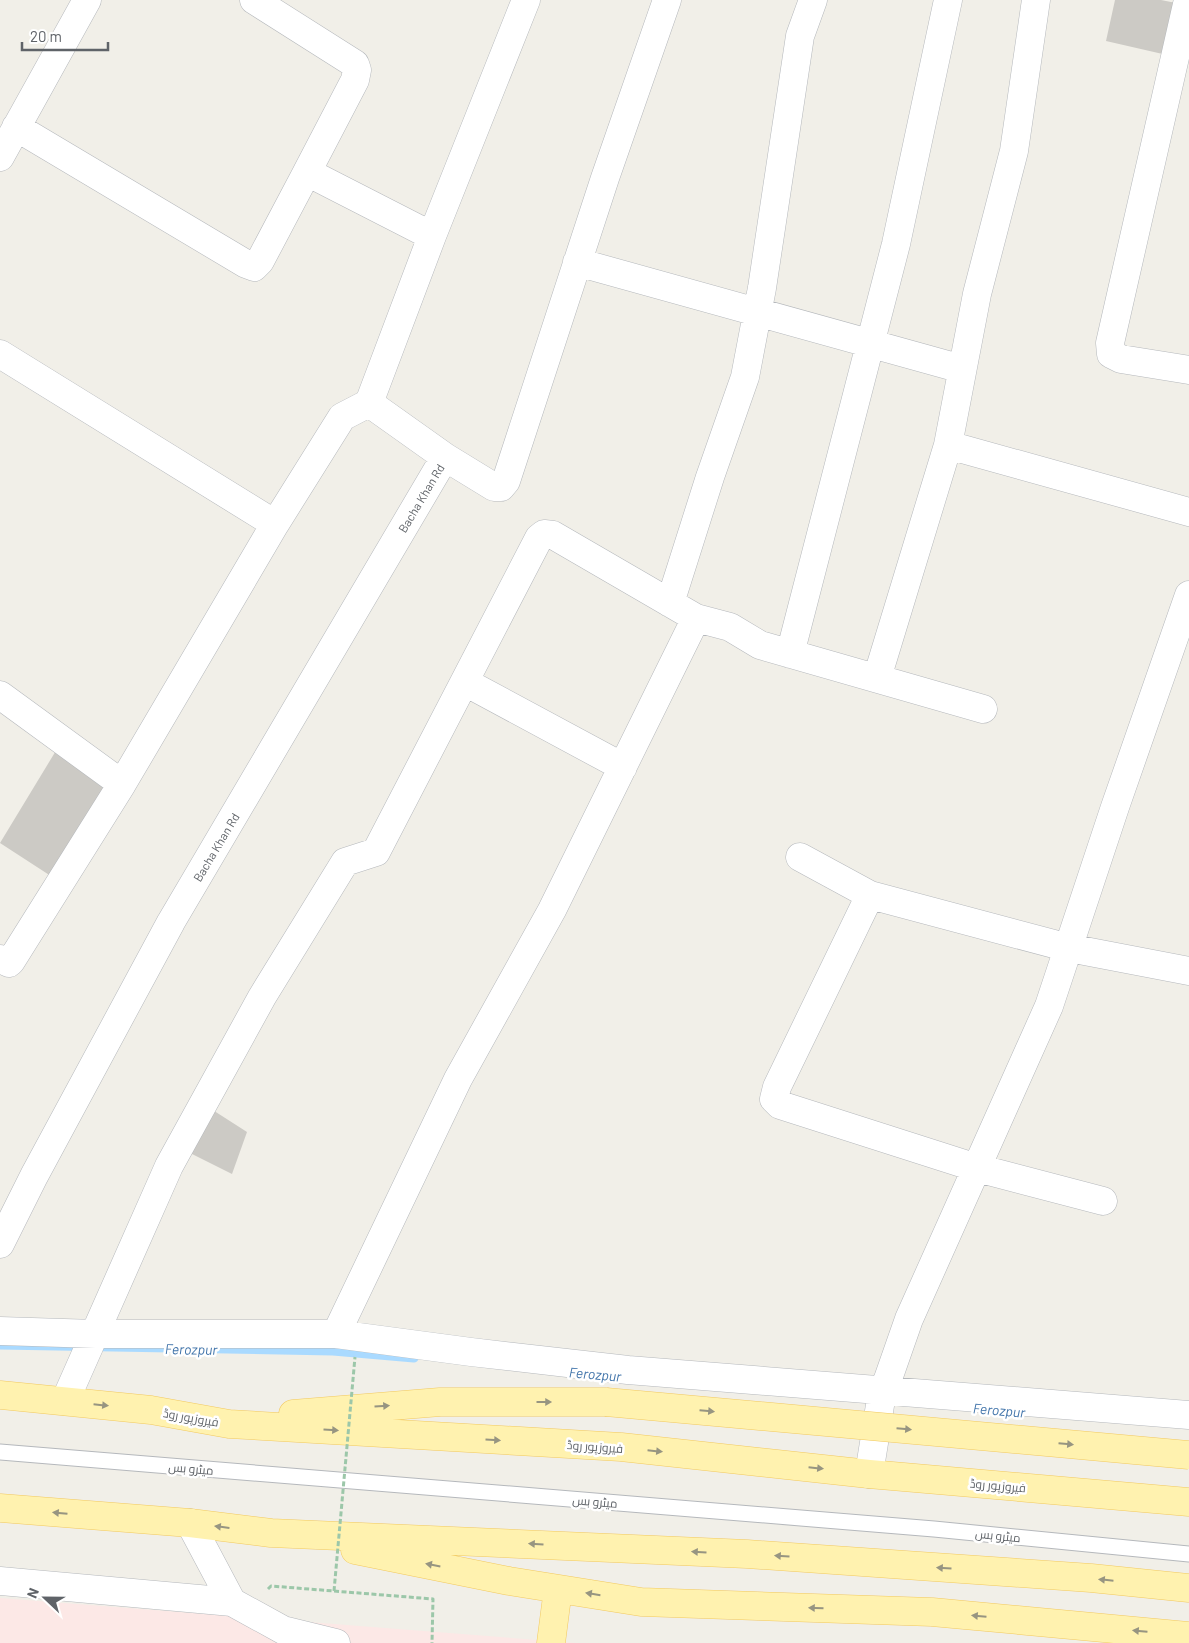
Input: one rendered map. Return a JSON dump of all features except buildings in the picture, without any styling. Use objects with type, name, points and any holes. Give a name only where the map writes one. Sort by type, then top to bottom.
[{"type":"main road","name":"فیروزپور روڈ","points":[[0,1395],[151,1410],[230,1424],[622,1448],[869,1474],[1189,1502]]},
{"type":"main road","points":[[230,1424],[298,1413],[440,1402],[606,1402],[1189,1455]]},
{"type":"main road","points":[[0,1508],[190,1523],[271,1533],[509,1581],[641,1602],[932,1612],[1189,1636]]},
{"type":"main road","points":[[271,1533],[747,1554],[1091,1578],[1189,1588]]},
{"type":"main road","points":[[551,1643],[558,1589]]},
{"type":"street","points":[[0,157],[87,0]]},
{"type":"street","points":[[16,127],[246,264],[254,266],[260,261],[307,172],[355,80],[357,70],[355,64],[254,0]]},
{"type":"street","points":[[0,959],[5,963],[11,961],[122,784],[275,524],[342,417],[370,403],[432,236],[526,0]]},
{"type":"street","points":[[370,403],[446,457],[494,487],[501,487],[506,481],[605,178],[667,0]]},
{"type":"street","points":[[670,603],[710,477],[745,377],[800,36],[813,0]]},
{"type":"street","points":[[790,654],[896,244],[948,0]]},
{"type":"street","points":[[877,678],[948,445],[977,294],[1014,150],[1036,0]]},
{"type":"street","points":[[1188,0],[1110,343],[1112,354],[1121,359],[1189,370]]},
{"type":"street","points":[[307,172],[432,236]]},
{"type":"street","points":[[577,262],[962,369]]},
{"type":"street","points":[[0,354],[275,524]]},
{"type":"street","points":[[948,445],[1189,512]]},
{"type":"street","name":"Bacha Khan Rd","points":[[0,1244],[34,1176],[171,922],[446,457]]},
{"type":"street","points":[[65,1401],[169,1166],[262,997],[346,862],[376,852],[539,538],[544,534],[553,535],[696,618],[730,627],[760,645],[983,708]]},
{"type":"street","points":[[869,1474],[881,1399],[909,1320],[1049,1006],[1115,807],[1189,595]]},
{"type":"street","points":[[336,1334],[458,1079],[552,910],[696,618]]},
{"type":"street","points":[[465,682],[623,767]]},
{"type":"street","points":[[0,695],[122,784]]},
{"type":"street","points":[[800,857],[870,895],[1069,948],[1189,971]]},
{"type":"street","points":[[870,895],[777,1087],[774,1099],[780,1105],[977,1168],[1103,1201]]},
{"type":"street","points":[[0,1331],[96,1334],[336,1334],[628,1370],[1189,1415]]},
{"type":"street","points":[[190,1523],[232,1602],[283,1636],[336,1643]]},
{"type":"street","points":[[0,1581],[232,1602]]},
{"type":"lane","name":"میٹرو بس","points":[[0,1452],[924,1528],[1189,1554]]},
{"type":"path","points":[[334,1591],[355,1357]]},
{"type":"path","points":[[271,1586],[433,1599],[432,1643]]},
{"type":"shaded area","points":[[0,1598],[576,1643],[0,1643]]},
{"type":"waterway","name":"Ferozpur","points":[[0,1345],[333,1351],[414,1358]]}]
